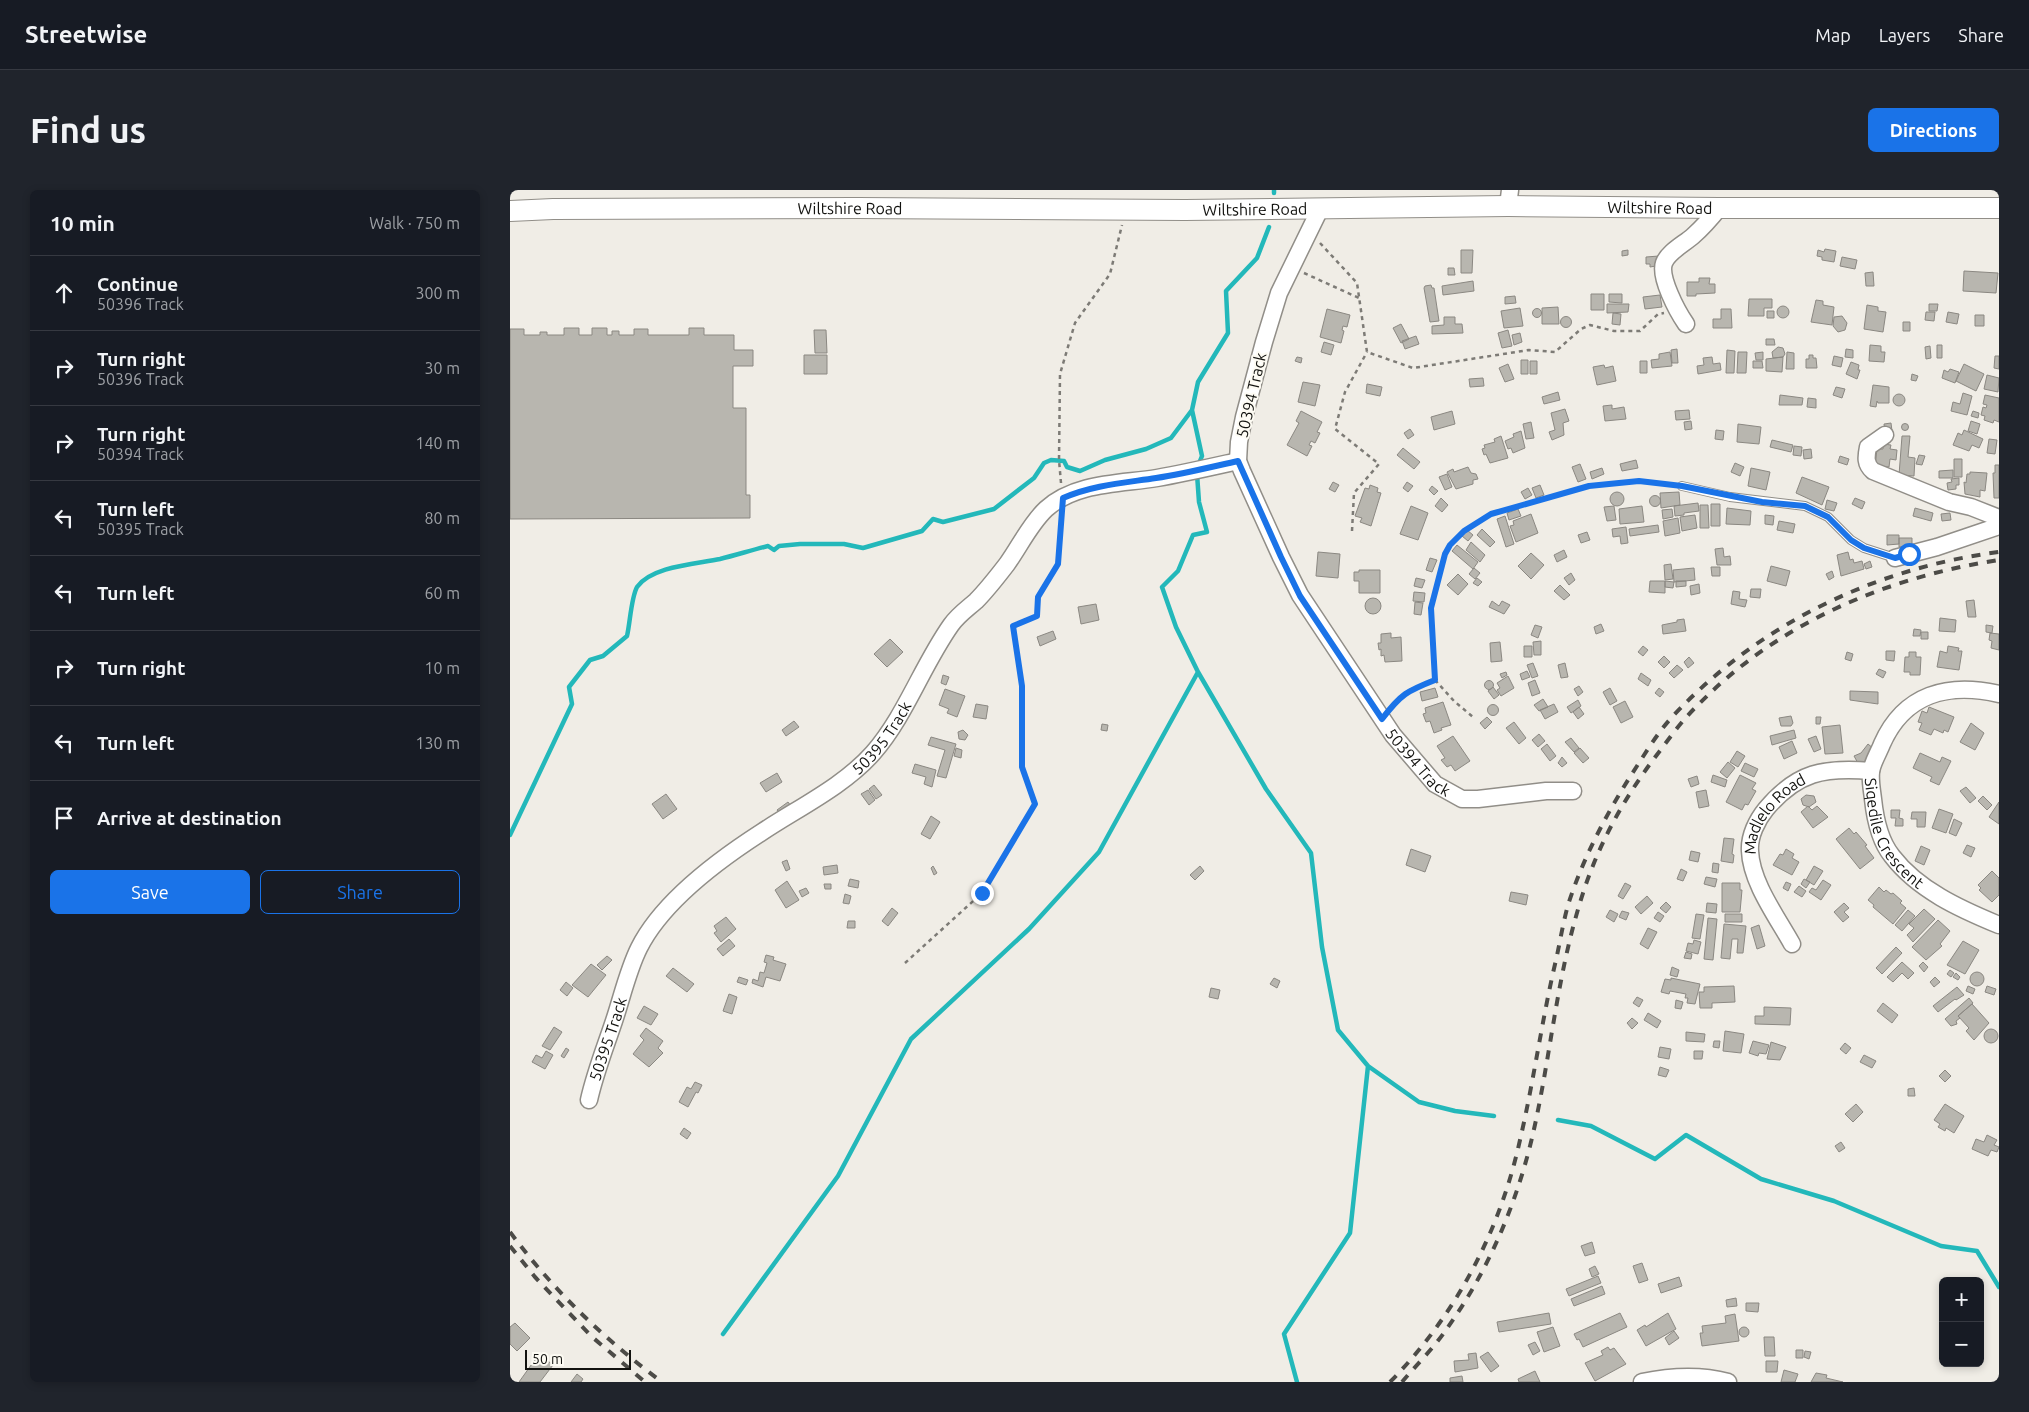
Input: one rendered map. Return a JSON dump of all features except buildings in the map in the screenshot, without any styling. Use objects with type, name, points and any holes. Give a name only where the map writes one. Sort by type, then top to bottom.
[{"type":"street","name":"Wiltshire Road","points":[[510,211],[857,208],[1320,209],[1509,198],[1719,208],[1999,208]]},
{"type":"street","points":[[1682,317],[1666,282],[1663,268],[1665,261],[1694,236],[1719,208]]},
{"type":"street","name":"50394 Track","points":[[1320,209],[1279,293],[1244,417],[1238,461],[1300,596],[1382,719],[1412,759],[1435,784],[1462,799],[1478,799],[1546,791],[1573,791]]},
{"type":"street","points":[[1885,435],[1868,447],[1866,461],[1873,471],[1949,502],[1971,507],[1999,518]]},
{"type":"street","name":"50395 Track","points":[[589,1100],[595,1072],[639,948],[654,926],[688,888],[724,858],[813,800],[850,774],[871,755],[898,718],[951,625],[990,586],[1047,508],[1081,490],[1108,484],[1155,478],[1238,461]]},
{"type":"street","points":[[1895,558],[1937,547],[1999,526]]},
{"type":"street","name":"Siqedile Crescent","points":[[1999,694],[1967,689],[1946,691],[1926,696],[1910,706],[1896,720],[1888,731],[1871,771],[1874,814],[1881,836],[1891,854],[1905,871],[1934,893],[1974,915],[1999,925]]},
{"type":"street","name":"Madlelo Road","points":[[1792,944],[1757,882],[1750,851],[1755,828],[1764,812],[1779,794],[1801,779],[1816,773],[1839,769],[1871,771]]},
{"type":"street","points":[[1642,1382],[1675,1376],[1713,1378],[1728,1382]]},
{"type":"lane","points":[[1682,486],[1738,498],[1805,506],[1828,517],[1851,540],[1864,548],[1895,558]]},
{"type":"path","points":[[904,963],[982,893],[1035,804],[1022,767],[1022,686],[1013,626],[1037,616],[1038,597],[1058,564],[1063,498],[1058,460],[1060,374],[1075,323],[1110,274],[1125,210]]},
{"type":"path","points":[[1316,239],[1357,283],[1367,352],[1344,392],[1335,429],[1379,464],[1354,494],[1352,531]]},
{"type":"path","points":[[1290,268],[1359,298]]},
{"type":"path","points":[[1367,352],[1413,368],[1529,350],[1555,352],[1581,329],[1590,325],[1614,331],[1640,331],[1658,314],[1682,317]]},
{"type":"path","points":[[1473,717],[1454,701],[1435,680],[1431,608],[1445,554],[1450,545],[1464,531],[1491,514],[1589,486],[1639,481],[1682,486]]},
{"type":"path","points":[[1382,719],[1393,704],[1407,691],[1435,680]]},
{"type":"waterway","points":[[1198,466],[1202,456],[1192,410],[1198,382],[1228,333],[1226,291],[1257,258],[1269,227]]},
{"type":"waterway","points":[[510,835],[572,704],[569,687],[590,660],[603,656],[627,636],[637,587],[653,574],[675,567],[720,559],[768,546],[774,550],[779,546],[800,544],[844,544],[863,548],[922,531],[933,519],[943,522],[994,509],[1034,478],[1044,463],[1051,460],[1064,461],[1067,467],[1080,471],[1105,460],[1146,449],[1171,438],[1192,410]]},
{"type":"waterway","points":[[1197,474],[1199,502],[1207,532],[1193,535],[1178,571],[1162,587],[1176,627],[1198,672],[1266,789],[1311,853],[1322,947],[1338,1030],[1368,1066],[1350,1233],[1284,1334],[1297,1382]]},
{"type":"waterway","points":[[723,1334],[838,1176],[911,1039],[1029,929],[1099,852],[1198,672]]},
{"type":"waterway","points":[[1368,1066],[1419,1102],[1455,1111],[1494,1116]]},
{"type":"waterway","points":[[1558,1120],[1591,1126],[1655,1159],[1686,1135],[1761,1179],[1834,1201],[1941,1246],[1977,1251],[1999,1287]]},
{"type":"railway","points":[[1390,1382],[1414,1356],[1455,1300],[1472,1270],[1501,1207],[1520,1140],[1546,1005],[1563,926],[1574,886],[1607,816],[1658,734],[1673,716],[1707,683],[1743,654],[1781,628],[1822,606],[1864,587],[1908,571],[1953,560],[1999,552]]},
{"type":"railway","points":[[1402,1382],[1437,1342],[1462,1306],[1488,1260],[1509,1212],[1532,1138],[1564,963],[1585,886],[1610,828],[1643,773],[1687,717],[1729,676],[1763,650],[1799,628],[1836,608],[1916,578],[1999,560]]},
{"type":"railway","points":[[510,1232],[544,1274],[580,1313],[620,1349],[662,1382]]},
{"type":"railway","points":[[510,1246],[535,1277],[591,1336],[645,1382]]},
{"type":"route","points":[[982,893],[1035,804],[1022,767],[1022,686],[1013,626],[1037,616],[1038,597],[1058,564],[1063,498],[1081,490],[1108,484],[1155,478],[1238,461],[1300,596],[1382,719],[1393,704],[1407,691],[1435,680],[1431,608],[1445,554],[1450,545],[1464,531],[1491,514],[1589,486],[1639,481],[1682,486],[1762,502],[1805,506],[1828,517],[1851,540],[1864,548],[1895,558],[1909,554]]}]
